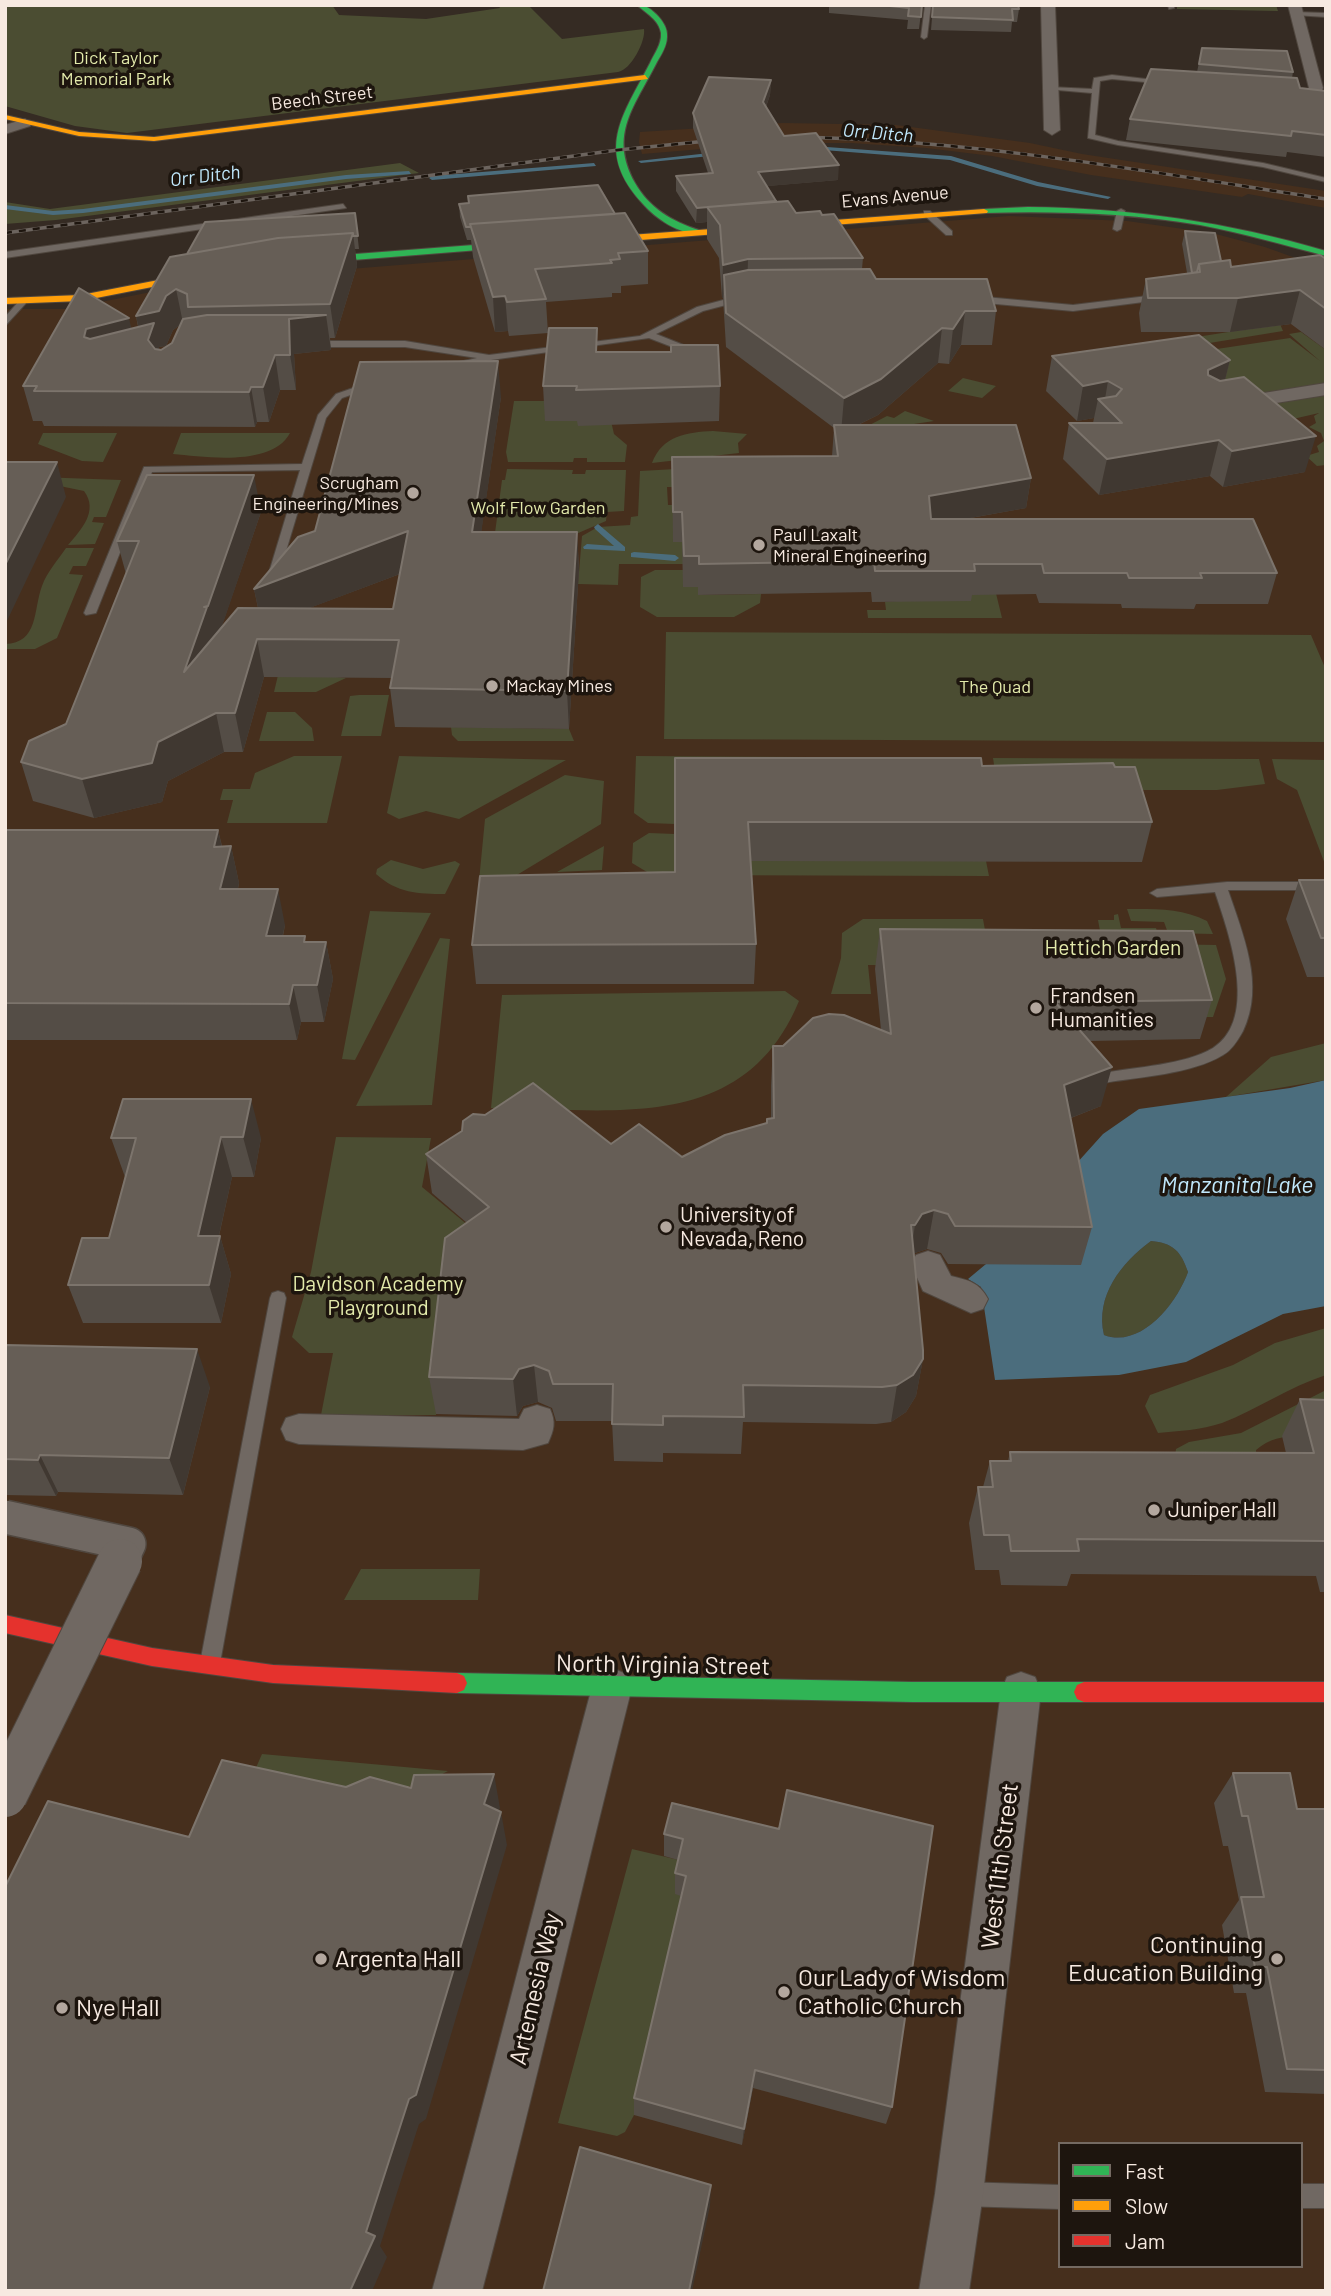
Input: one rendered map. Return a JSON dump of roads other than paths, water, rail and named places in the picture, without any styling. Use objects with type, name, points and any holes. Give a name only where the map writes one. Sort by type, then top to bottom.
[{"type":"street","points":[[640,5],[658,19],[664,30],[662,47],[618,132],[618,150],[634,187],[666,221],[696,232]]},
{"type":"street","points":[[1048,5],[1052,130]]},
{"type":"street","points":[[1295,10],[1319,93]]},
{"type":"street","name":"Beech Street","points":[[5,117],[99,139],[154,139],[645,78]]},
{"type":"street","points":[[5,130],[25,123]]},
{"type":"street","name":"Evans Avenue","points":[[570,242],[927,213],[1034,208],[1183,216],[1237,227],[1326,254]]},
{"type":"street","points":[[283,262],[542,243]]},
{"type":"street","points":[[5,301],[89,298],[224,271]]},
{"type":"street","points":[[1211,408],[1326,389]]},
{"type":"street","points":[[928,1264],[929,1271],[939,1286],[947,1291],[962,1291],[971,1299]]},
{"type":"street","points":[[299,1429],[523,1435],[534,1432],[537,1420]]},
{"type":"street","points":[[5,1517],[129,1544],[5,1795]]},
{"type":"street","name":"North Virginia Street","points":[[5,1624],[152,1657],[378,1681],[612,1687],[1326,1692]]},
{"type":"street","name":"Artemesia Way","points":[[457,2291],[507,2109],[552,1917],[612,1687]]},
{"type":"street","name":"West 11th Street","points":[[944,2291],[959,2194],[1021,1691]]},
{"type":"lane","points":[[924,37],[928,5]]},
{"type":"lane","points":[[1295,10],[1326,15]]},
{"type":"lane","points":[[1177,83],[1102,78],[1097,80],[1091,136],[1118,143],[1264,165],[1326,180]]},
{"type":"lane","points":[[1050,89],[1096,91]]},
{"type":"lane","points":[[1302,94],[1319,93]]},
{"type":"lane","points":[[5,255],[343,206]]},
{"type":"lane","points":[[1117,229],[1121,211]]},
{"type":"lane","points":[[927,213],[949,233]]},
{"type":"lane","points":[[963,298],[1073,308],[1172,295]]},
{"type":"lane","points":[[438,369],[491,357],[594,346],[650,335],[700,309],[756,297]]},
{"type":"lane","points":[[5,323],[23,302]]},
{"type":"lane","points":[[650,335],[705,358]]},
{"type":"lane","points":[[302,344],[405,344],[491,357]]},
{"type":"lane","points":[[270,589],[321,417],[330,403],[351,390],[387,380]]},
{"type":"lane","points":[[90,613],[148,469],[306,467]]},
{"type":"lane","points":[[1157,893],[1220,887],[1326,886]]},
{"type":"lane","points":[[1103,1078],[1215,1053],[1233,1038],[1243,1011],[1246,982],[1243,956],[1220,887]]},
{"type":"lane","points":[[209,1665],[278,1298]]},
{"type":"lane","points":[[959,2194],[1058,2197]]},
{"type":"lane","points":[[1303,2196],[1326,2196]]},
{"type":"water","name":"Manzanita Lake","points":[[1326,1080],[1326,1306],[1283,1314],[1186,1362],[1119,1375],[995,1380],[981,1287],[968,1279],[986,1264],[1103,1134],[1139,1109],[1290,1088]],"holes":[[[1151,1241],[1171,1246],[1182,1259],[1188,1272],[1183,1284],[1166,1309],[1144,1329],[1118,1338],[1104,1335],[1103,1307],[1113,1282],[1140,1250]]]},
{"type":"waterway","name":"Orr Ditch","points":[[813,148],[951,158],[1037,184],[1108,197]]},
{"type":"waterway","name":"Orr Ditch","points":[[641,161],[718,154]]},
{"type":"waterway","name":"Orr Ditch","points":[[432,178],[594,165]]},
{"type":"waterway","name":"Orr Ditch","points":[[5,207],[53,213],[83,211],[346,177],[409,173]]},
{"type":"waterway","points":[[598,527],[622,549]]},
{"type":"waterway","points":[[587,547],[620,549]]},
{"type":"waterway","points":[[634,555],[675,558]]},
{"type":"railway","points":[[797,137],[864,139],[997,151],[1326,199]]},
{"type":"railway","points":[[5,233],[618,150],[717,140]]},
{"type":"place","name":"Scrugham Engineering/Mines","points":[[413,493]]},
{"type":"place","name":"Paul Laxalt Mineral Engineering","points":[[759,545]]},
{"type":"place","name":"Mackay Mines","points":[[492,686]]},
{"type":"place","name":"Frandsen Humanities","points":[[1036,1008]]},
{"type":"place","name":"University of Nevada, Reno","points":[[666,1227]]},
{"type":"place","name":"Juniper Hall","points":[[1154,1510]]},
{"type":"place","name":"Argenta Hall","points":[[321,1959]]},
{"type":"place","name":"Continuing Education Building","points":[[1277,1959]]},
{"type":"place","name":"Our Lady of Wisdom Catholic Church","points":[[784,1992]]},
{"type":"place","name":"Nye Hall","points":[[62,2008]]},
{"type":"park label","name":"Dick Taylor Memorial Park","points":[[116,68]]},
{"type":"park label","name":"Wolf Flow Garden","points":[[538,508]]},
{"type":"park label","name":"The Quad","points":[[995,687]]},
{"type":"park label","name":"Hettich Garden","points":[[1113,948]]},
{"type":"park label","name":"Davidson Academy Playground","points":[[378,1296]]}]
